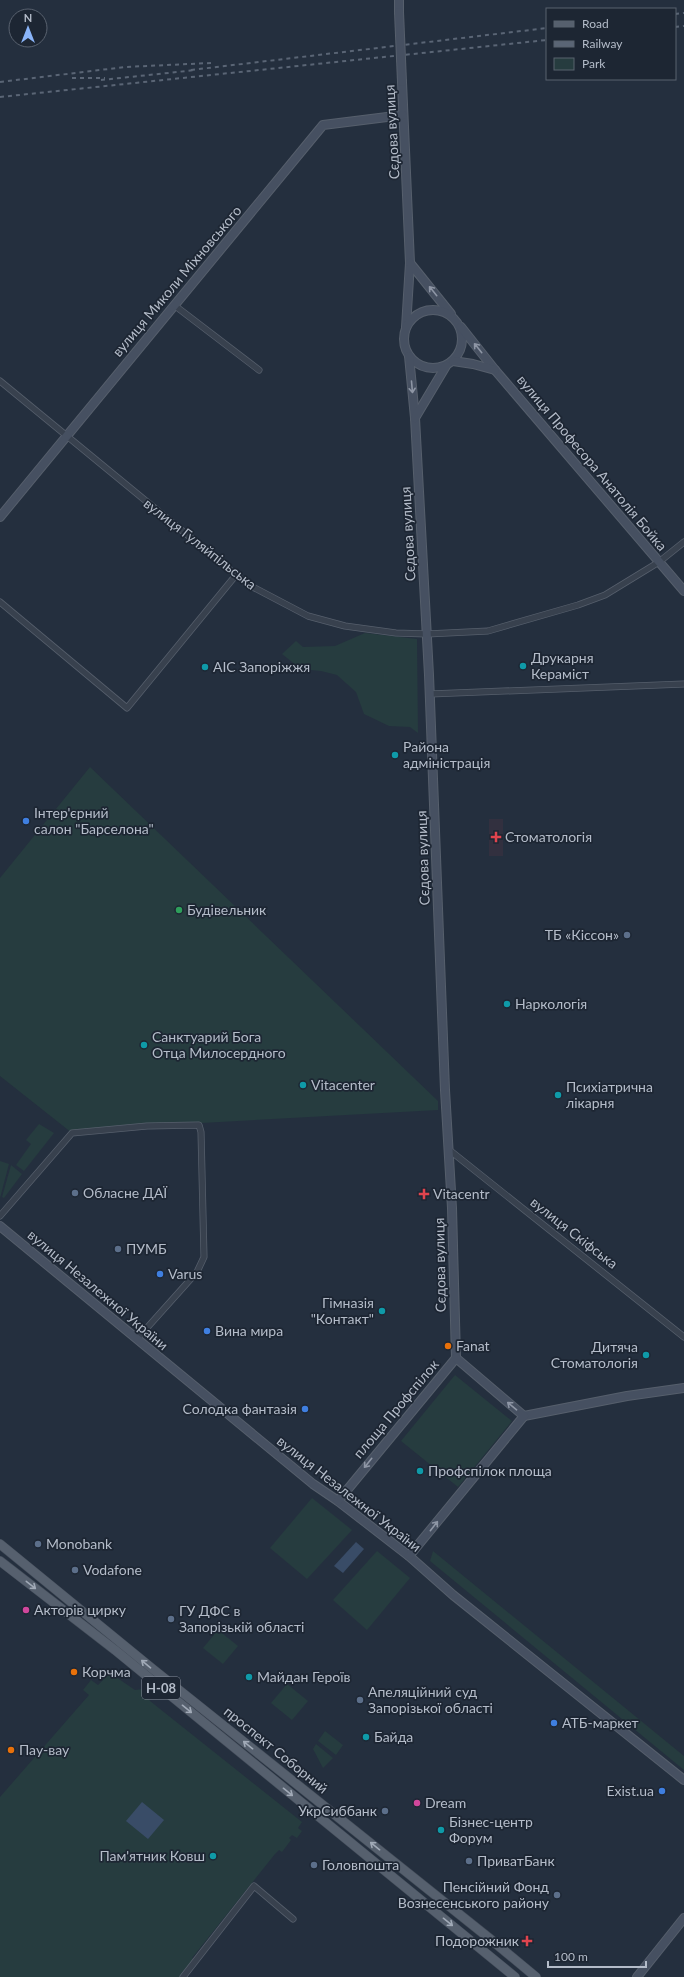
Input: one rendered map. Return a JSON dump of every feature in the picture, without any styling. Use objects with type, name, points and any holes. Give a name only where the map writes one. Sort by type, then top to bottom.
[{"type":"main road","name":"проспект Соборний","points":[[0,1544],[490,1938],[536,1977]]},
{"type":"main road","name":"проспект Соборний","points":[[0,1561],[170,1695],[515,1977]]},
{"type":"main road","points":[[164,1677],[170,1695]]},
{"type":"main road","points":[[320,1818],[328,1809]]},
{"type":"street","name":"Сєдова вулиця","points":[[399,0],[410,263],[406,327]]},
{"type":"street","name":"вулиця Миколи Міхновського","points":[[0,517],[323,125],[403,115]]},
{"type":"street","points":[[410,263],[456,319],[461,327],[463,345],[454,361],[446,366],[426,368],[416,363],[409,356],[405,347],[404,337],[406,327],[420,312],[440,310],[448,313],[456,319]]},
{"type":"street","points":[[174,305],[259,370]]},
{"type":"street","name":"вулиця Професора Анатолія Бойка","points":[[461,327],[684,591]]},
{"type":"street","name":"Сєдова вулиця","points":[[409,356],[415,418],[430,694],[444,1084],[452,1208],[456,1358]]},
{"type":"street","points":[[454,361],[496,370]]},
{"type":"street","points":[[415,418],[446,366]]},
{"type":"street","name":"вулиця Гуляйпільська","points":[[0,382],[247,584],[308,616],[345,626],[396,633],[427,634],[488,631],[578,605],[605,595],[659,562],[684,542]]},
{"type":"street","points":[[0,602],[127,708],[236,575]]},
{"type":"street","points":[[430,694],[684,684]]},
{"type":"street","points":[[0,1216],[72,1133],[147,1126],[199,1125],[201,1132],[204,1257],[197,1272],[137,1339]]},
{"type":"street","name":"вулиця Скіфська","points":[[448,1149],[684,1337]]},
{"type":"street","name":"вулиця Незалежної України","points":[[0,1226],[313,1484],[338,1501],[409,1556],[453,1595],[684,1780]]},
{"type":"street","name":"площа Профспілок","points":[[338,1501],[456,1358],[524,1416]]},
{"type":"street","points":[[409,1556],[524,1416],[627,1396],[684,1388]]},
{"type":"street","points":[[183,1977],[254,1886],[293,1919]]},
{"type":"street","points":[[637,1977],[684,1918]]},
{"type":"shaded area","name":"Стоматологія","points":[[489,819],[503,819],[503,856],[489,856]]},
{"type":"green space","points":[[365,633],[417,639],[418,733],[410,727],[389,726],[364,714],[356,692],[337,675],[321,671],[301,669],[282,654],[296,641],[303,647],[335,646]]},
{"type":"green space","points":[[90,767],[438,1101],[438,1110],[147,1126],[72,1133],[0,1076],[0,878]]},
{"type":"green space","points":[[39,1124],[54,1133],[24,1171],[16,1165],[31,1144],[26,1140]]},
{"type":"green space","points":[[0,1161],[9,1164],[0,1198]]},
{"type":"green space","points":[[11,1165],[22,1174],[4,1198],[2,1197]]},
{"type":"green space","points":[[455,1375],[512,1421],[458,1487],[401,1441]]},
{"type":"green space","points":[[312,1498],[352,1530],[307,1579],[270,1548]]},
{"type":"green space","points":[[377,1551],[410,1578],[367,1630],[333,1600]]},
{"type":"green space","points":[[433,1551],[684,1756],[684,1770],[430,1561]]},
{"type":"green space","points":[[218,1630],[238,1646],[223,1664],[203,1648]]},
{"type":"green space","points":[[110,1673],[135,1690],[143,1689],[150,1701],[302,1822],[298,1828],[302,1831],[297,1838],[292,1835],[289,1838],[291,1840],[282,1852],[279,1850],[275,1854],[192,1958],[194,1959],[180,1977],[0,1977],[0,1797],[89,1695],[83,1690],[91,1680],[98,1685]]},
{"type":"green space","points":[[287,1684],[308,1701],[292,1720],[271,1703]]},
{"type":"green space","points":[[325,1731],[343,1745],[336,1755],[318,1741]]},
{"type":"green space","points":[[316,1744],[333,1758],[323,1768],[313,1749]]},
{"type":"water","points":[[356,1542],[364,1549],[343,1573],[334,1566]]},
{"type":"water","points":[[142,1802],[164,1820],[148,1839],[126,1821]]},
{"type":"railway","points":[[676,14],[684,13]]},
{"type":"railway","points":[[676,27],[684,26]]},
{"type":"railway","points":[[191,70],[546,28]]},
{"type":"railway","points":[[0,97],[546,40]]},
{"type":"railway","points":[[0,82],[125,67],[211,63]]},
{"type":"railway","points":[[101,80],[196,70]]},
{"type":"railway","points":[[72,78],[105,78]]},
{"type":"place","name":"Друкарня Кераміст","points":[[523,666]]},
{"type":"place","name":"АІС Запоріжжя","points":[[205,667]]},
{"type":"place","name":"Района адміністрація","points":[[395,755]]},
{"type":"place","name":"Інтер'єрний салон \"Барселона\"","points":[[26,821]]},
{"type":"place","name":"Стоматологія","points":[[496,837]]},
{"type":"place","name":"Будівельник","points":[[179,910]]},
{"type":"place","name":"ТБ «Кіссон»","points":[[627,935]]},
{"type":"place","name":"Наркологія","points":[[507,1004]]},
{"type":"place","name":"Санктуарий Бога Отца Милосердного","points":[[144,1045]]},
{"type":"place","name":"Vitacenter","points":[[303,1085]]},
{"type":"place","name":"Психіатрична лікарня","points":[[558,1095]]},
{"type":"place","name":"Обласне ДАЇ","points":[[75,1193]]},
{"type":"place","name":"Vitacentr","points":[[424,1194]]},
{"type":"place","name":"ПУМБ","points":[[118,1249]]},
{"type":"place","name":"Varus","points":[[160,1274]]},
{"type":"place","name":"Гімназія \"Контакт\"","points":[[382,1311]]},
{"type":"place","name":"Вина мира","points":[[207,1331]]},
{"type":"place","name":"Fanat","points":[[448,1346]]},
{"type":"place","name":"Дитяча Стоматологія","points":[[646,1355]]},
{"type":"place","name":"Солодка фантазія","points":[[305,1409]]},
{"type":"place","name":"Профспілок площа","points":[[420,1471]]},
{"type":"place","name":"Monobank","points":[[38,1544]]},
{"type":"place","name":"Vodafone","points":[[75,1570]]},
{"type":"place","name":"Акторів цирку","points":[[26,1610]]},
{"type":"place","name":"ГУ ДФС в Запорізькій області","points":[[171,1619]]},
{"type":"place","name":"Корчма","points":[[74,1672]]},
{"type":"place","name":"Майдан Героїв","points":[[249,1677]]},
{"type":"place","name":"Апеляційний суд Запорізької області","points":[[360,1700]]},
{"type":"place","name":"АТБ-маркет","points":[[554,1723]]},
{"type":"place","name":"Байда","points":[[366,1737]]},
{"type":"place","name":"Пау-вау","points":[[11,1750]]},
{"type":"place","name":"Exist.ua","points":[[662,1791]]},
{"type":"place","name":"Dream","points":[[417,1803]]},
{"type":"place","name":"УкрСиббанк","points":[[385,1811]]},
{"type":"place","name":"Бізнес-центр Форум","points":[[441,1830]]},
{"type":"place","name":"Пам'ятник Ковш","points":[[213,1856]]},
{"type":"place","name":"ПриватБанк","points":[[469,1861]]},
{"type":"place","name":"Головпошта","points":[[314,1865]]},
{"type":"place","name":"Пенсійний Фонд Вознесенського району","points":[[557,1895]]},
{"type":"place","name":"Подорожник","points":[[527,1941]]}]
